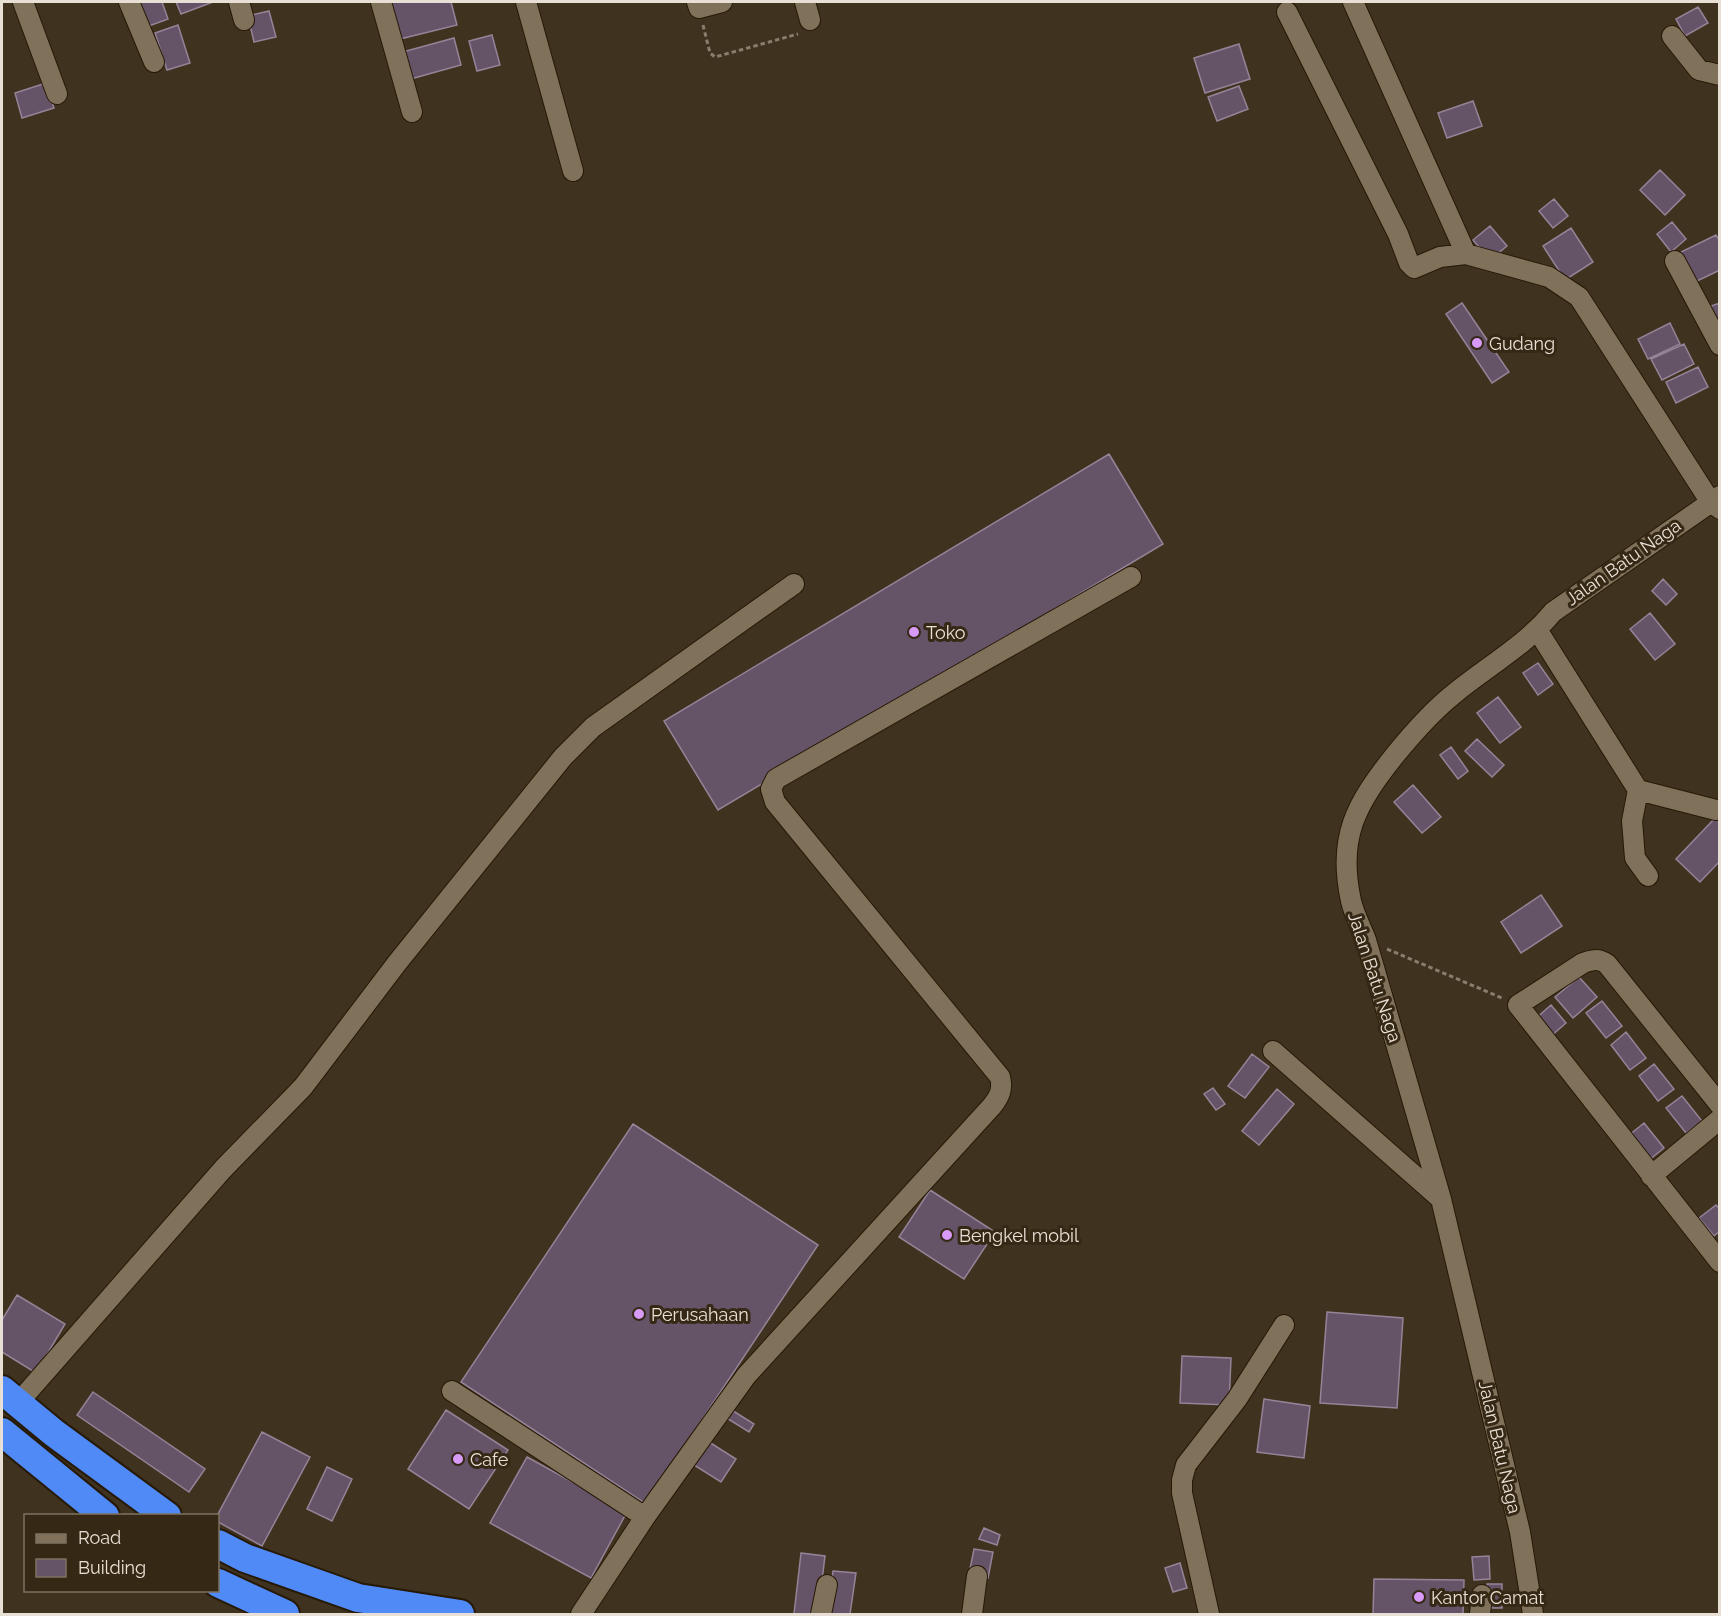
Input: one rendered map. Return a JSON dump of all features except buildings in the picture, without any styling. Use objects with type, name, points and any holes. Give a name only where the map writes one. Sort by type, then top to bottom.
[{"type":"highway","points":[[10,1396],[54,1433],[166,1514]]},
{"type":"highway","points":[[2,1432],[104,1514]]},
{"type":"highway","points":[[219,1545],[245,1558],[358,1598],[460,1614]]},
{"type":"highway","points":[[219,1583],[285,1614]]},
{"type":"street","points":[[23,2],[57,94]]},
{"type":"street","points":[[129,2],[154,62]]},
{"type":"street","points":[[381,2],[412,112]]},
{"type":"street","points":[[526,2],[573,171]]},
{"type":"street","points":[[698,5],[722,2]]},
{"type":"street","points":[[1353,2],[1466,254]]},
{"type":"street","points":[[1287,12],[1398,234],[1409,263],[1414,268],[1440,256],[1466,254],[1549,277],[1579,297],[1716,502]]},
{"type":"street","points":[[1672,36],[1699,70],[1719,75]]},
{"type":"street","points":[[1675,261],[1719,345]]},
{"type":"street","name":"Jalan Batu Naga","points":[[1533,1614],[1520,1532],[1441,1200],[1366,940],[1351,903],[1347,876],[1349,833],[1355,815],[1374,782],[1416,730],[1453,694],[1538,631],[1553,612],[1716,502]]},
{"type":"street","points":[[581,1614],[645,1517],[747,1377],[992,1106],[1001,1092],[1000,1077],[775,802],[771,789],[776,779],[1131,577]]},
{"type":"street","points":[[10,1396],[303,1087],[397,963],[563,757],[593,727],[794,584]]},
{"type":"street","points":[[1538,631],[1638,790],[1632,821],[1635,858],[1647,876]]},
{"type":"street","points":[[1638,790],[1716,810]]},
{"type":"street","points":[[1719,1105],[1607,964],[1600,960],[1583,963],[1518,1005],[1719,1262]]},
{"type":"street","points":[[1273,1051],[1441,1200]]},
{"type":"street","points":[[1651,1176],[1719,1119]]},
{"type":"street","points":[[1209,1614],[1182,1493],[1182,1480],[1186,1465],[1237,1399],[1284,1325]]},
{"type":"street","points":[[452,1391],[645,1517]]},
{"type":"street","points":[[972,1614],[977,1576]]},
{"type":"street","points":[[821,1614],[827,1585]]},
{"type":"path","points":[[698,5],[710,53],[715,57],[806,32],[811,28],[807,11]]},
{"type":"path","points":[[1366,940],[1518,1005]]},
{"type":"place","name":"Gudang","points":[[1477,343]]},
{"type":"place","name":"Toko","points":[[914,632]]},
{"type":"place","name":"Bengkel mobil","points":[[947,1235]]},
{"type":"place","name":"Perusahaan","points":[[639,1314]]},
{"type":"place","name":"Cafe","points":[[458,1459]]},
{"type":"place","name":"Kantor Camat","points":[[1419,1597]]}]
